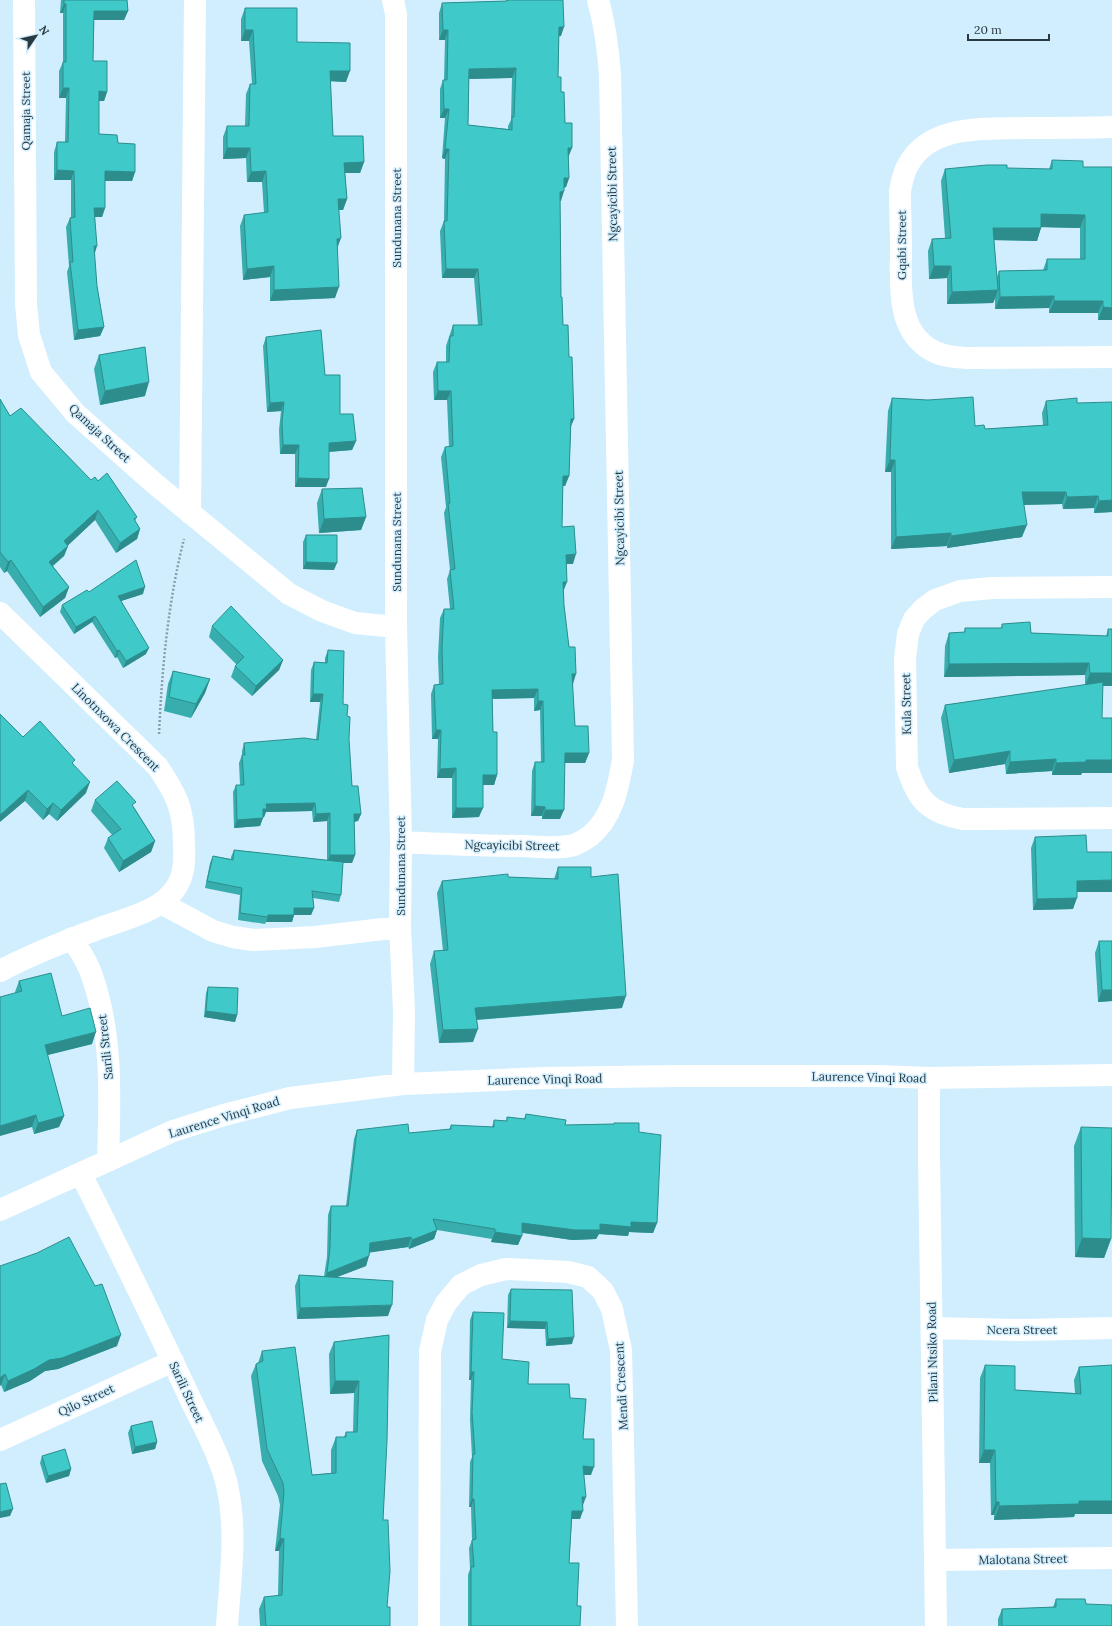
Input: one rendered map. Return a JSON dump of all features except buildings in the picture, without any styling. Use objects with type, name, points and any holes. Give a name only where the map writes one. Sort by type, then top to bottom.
[{"type":"street","name":"Qamaja Street","points":[[24,0],[26,304],[30,335],[42,372],[76,413],[190,513],[289,594],[322,612],[355,623],[396,627]]},
{"type":"street","points":[[190,513],[195,0]]},
{"type":"street","name":"Sundunana Street","points":[[393,0],[396,14],[396,627],[401,842],[400,927],[404,1011],[403,1084]]},
{"type":"street","name":"Ngcayicibi Street","points":[[401,842],[500,846],[561,847],[574,845],[589,837],[603,823],[613,804],[619,785],[624,760],[610,74],[608,41],[598,0]]},
{"type":"street","name":"Gqabi Street","points":[[1112,127],[988,129],[962,131],[942,136],[923,147],[908,164],[900,191],[901,297],[908,322],[915,337],[928,349],[947,356],[966,358],[1112,357]]},
{"type":"street","name":"Kula Street","points":[[1112,587],[992,588],[960,591],[947,595],[935,600],[923,609],[914,619],[908,634],[905,659],[907,768],[912,785],[930,808],[948,816],[963,818],[1112,818]]},
{"type":"street","name":"Linotnxowa Crescent","points":[[0,613],[158,767],[171,786],[180,804],[184,834],[185,861],[181,879],[172,894],[161,903],[141,913],[72,938],[1,968]]},
{"type":"street","points":[[161,903],[213,931],[233,937],[254,940],[315,937],[400,927]]},
{"type":"street","name":"Sarili Street","points":[[72,938],[83,955],[91,973],[101,1009],[106,1038],[109,1076],[108,1162]]},
{"type":"street","name":"Laurence Vinqi Road","points":[[0,1210],[82,1174],[173,1131],[224,1115],[290,1098],[403,1084],[543,1078],[676,1076],[879,1076],[929,1078],[1112,1075]]},
{"type":"street","name":"Pilani Ntsiko Road","points":[[929,1078],[936,1626]]},
{"type":"street","name":"Sarili Street","points":[[82,1174],[220,1464],[228,1489],[232,1513],[232,1550],[227,1626]]},
{"type":"street","name":"Mendi Crescent","points":[[429,1626],[430,1351],[437,1320],[446,1303],[461,1285],[481,1275],[506,1269],[568,1272],[588,1277],[604,1291],[612,1310],[621,1350],[627,1626]]},
{"type":"street","name":"Ncera Street","points":[[932,1328],[1023,1330],[1112,1328]]},
{"type":"street","name":"Qilo Street","points":[[0,1440],[172,1361]]},
{"type":"street","name":"Malotana Street","points":[[935,1560],[1112,1558]]},
{"type":"path","points":[[158,767],[162,668],[176,568],[190,513]]}]
